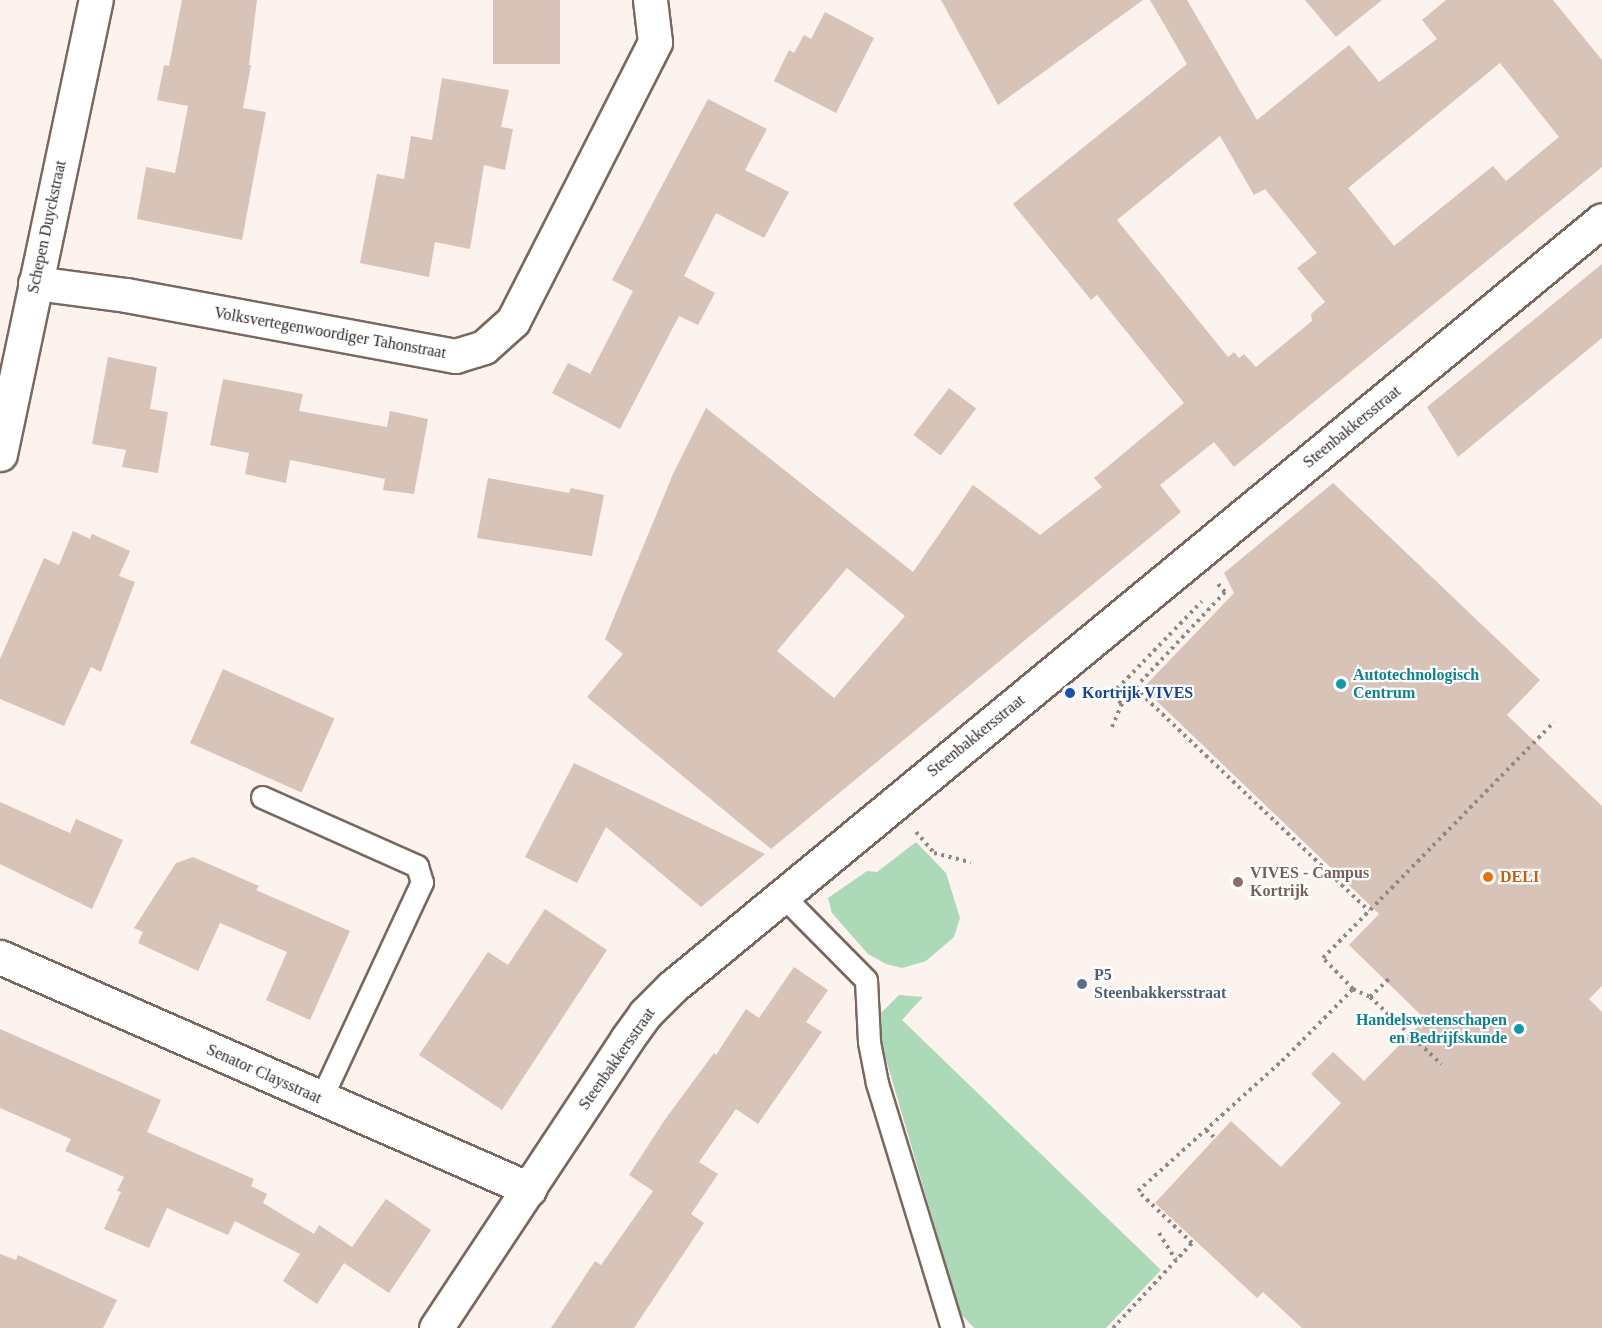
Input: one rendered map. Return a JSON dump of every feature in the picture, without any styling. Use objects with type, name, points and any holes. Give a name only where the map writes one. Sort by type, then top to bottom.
[{"type":"street","name":"Schepen Duyckstraat","points":[[0,454],[96,0]]},
{"type":"street","name":"Volksvertegenwoordiger Tahonstraat","points":[[35,283],[126,295],[455,356],[483,347],[513,321],[655,42],[650,0]]},
{"type":"street","name":"Steenbakkersstraat","points":[[436,1328],[645,1014],[672,987],[1602,220]]},
{"type":"street","name":"Senator Claysstraat","points":[[0,957],[529,1189]]},
{"type":"lane","points":[[262,797],[417,866],[422,882],[321,1099]]},
{"type":"lane","points":[[783,896],[866,980],[869,1042],[877,1083],[952,1328]]},
{"type":"path","points":[[1112,727],[1121,703],[1226,592],[1218,584],[1112,694],[1121,703]]},
{"type":"path","points":[[1135,688],[1368,911]]},
{"type":"path","points":[[1441,1064],[1370,997],[1353,989],[1323,958],[1554,722]]},
{"type":"path","points":[[892,805],[934,853],[971,862]]},
{"type":"path","points":[[1370,997],[1391,977]]},
{"type":"path","points":[[1113,1328],[1192,1243],[1138,1191],[1282,1061],[1353,989]]},
{"type":"path","points":[[1206,1130],[1215,1138]]},
{"type":"path","points":[[1159,1233],[1176,1260]]},
{"type":"green space","points":[[916,842],[946,873],[960,918],[954,937],[926,961],[902,968],[886,964],[868,954],[832,913],[828,898],[867,871],[877,872]]},
{"type":"green space","points":[[899,995],[923,997],[902,1020],[1161,1270],[1106,1328],[974,1328],[960,1313],[881,1042],[879,1015]]},
{"type":"building","points":[[182,0],[257,0],[249,65],[251,65],[243,108],[266,112],[242,240],[137,219],[146,167],[175,173],[188,106],[157,100],[164,65],[169,66]]},
{"type":"building","points":[[493,0],[560,0],[560,64],[493,64]]},
{"type":"building","points":[[941,0],[1143,0],[998,105]]},
{"type":"building","points":[[1150,0],[1187,0],[1257,120],[1349,45],[1379,82],[1437,39],[1422,20],[1446,0],[1553,0],[1602,60],[1602,167],[1234,467],[1214,442],[1160,485],[1181,512],[771,849],[587,697],[623,654],[605,639],[673,474],[706,408],[913,572],[973,485],[1040,535],[1102,487],[1094,478],[1184,403],[1097,295],[1091,300],[1013,204],[1187,64]],"holes":[[[1500,63],[1559,137],[1506,181],[1493,166],[1394,246],[1348,188]],[[1220,136],[1254,195],[1265,189],[1317,253],[1297,268],[1325,302],[1311,314],[1312,321],[1256,367],[1244,354],[1239,358],[1234,352],[1228,357],[1117,220]],[[847,568],[905,616],[834,698],[777,651]]]},
{"type":"building","points":[[1305,0],[1382,0],[1336,37]]},
{"type":"building","points":[[825,12],[874,38],[836,113],[774,81],[789,50],[794,53],[804,35],[811,39]]},
{"type":"building","points":[[442,78],[509,90],[501,127],[513,129],[505,170],[484,165],[470,249],[435,242],[429,277],[360,263],[377,174],[404,179],[411,136],[432,140]]},
{"type":"building","points":[[708,99],[767,129],[745,170],[789,192],[764,238],[716,213],[684,276],[715,293],[698,325],[679,316],[620,429],[552,393],[568,363],[590,374],[633,291],[612,280]]},
{"type":"building","points":[[1602,264],[1602,338],[1458,457],[1427,407]]},
{"type":"building","points":[[108,357],[157,367],[150,409],[168,412],[158,473],[122,467],[126,450],[92,444]]},
{"type":"building","points":[[223,379],[303,394],[299,411],[387,427],[390,411],[428,419],[414,494],[383,490],[385,479],[290,460],[286,483],[245,474],[249,453],[210,445]]},
{"type":"building","points":[[949,388],[976,408],[941,456],[913,435]]},
{"type":"building","points":[[488,478],[569,493],[571,488],[604,495],[592,556],[477,538]]},
{"type":"building","points":[[1333,483],[1540,680],[1507,715],[1602,806],[1602,986],[1589,999],[1602,1012],[1602,1328],[1302,1328],[1263,1292],[1257,1298],[1155,1203],[1231,1121],[1281,1167],[1341,1103],[1311,1074],[1333,1052],[1364,1081],[1425,1019],[1349,945],[1379,914],[1143,688],[1234,593],[1224,573]]},
{"type":"building","points":[[73,531],[90,539],[92,534],[130,551],[119,576],[135,582],[101,672],[91,667],[64,726],[0,699],[0,659],[44,558],[59,565]]},
{"type":"building","points":[[223,669],[334,719],[302,793],[190,743]]},
{"type":"building","points":[[574,763],[765,854],[701,907],[606,827],[577,883],[525,857]]},
{"type":"building","points":[[0,802],[70,833],[76,819],[123,840],[92,909],[0,864]]},
{"type":"building","points":[[193,857],[259,886],[256,890],[350,931],[310,1020],[266,1000],[287,952],[220,923],[198,971],[138,943],[143,932],[134,928],[176,863]]},
{"type":"building","points":[[545,909],[607,950],[502,1110],[419,1055],[488,952],[508,965]]},
{"type":"building","points":[[794,967],[828,990],[806,1022],[822,1032],[758,1124],[736,1109],[699,1162],[718,1174],[691,1214],[704,1223],[634,1328],[551,1328],[595,1261],[601,1265],[653,1191],[629,1175],[664,1121],[714,1053],[716,1055],[746,1009],[759,1018]]},
{"type":"building","points":[[0,1029],[161,1100],[147,1132],[254,1179],[251,1186],[267,1194],[263,1203],[314,1234],[319,1225],[352,1247],[386,1199],[431,1230],[389,1293],[344,1263],[317,1304],[283,1281],[300,1254],[235,1221],[228,1235],[167,1208],[149,1248],[104,1229],[121,1192],[117,1191],[124,1177],[65,1151],[71,1139],[0,1108]]},
{"type":"building","points":[[0,1254],[16,1260],[18,1255],[117,1300],[103,1328],[0,1328]]},
{"type":"place","name":"Autotechnologisch Centrum","points":[[1341,684]]},
{"type":"place","name":"Kortrijk VIVES","points":[[1070,693]]},
{"type":"place","name":"DELI","points":[[1488,877]]},
{"type":"place","name":"VIVES - Campus Kortrijk","points":[[1238,882]]},
{"type":"place","name":"P5 Steenbakkersstraat","points":[[1082,984]]},
{"type":"place","name":"Handelswetenschapen en Bedrijfskunde","points":[[1519,1029]]}]
